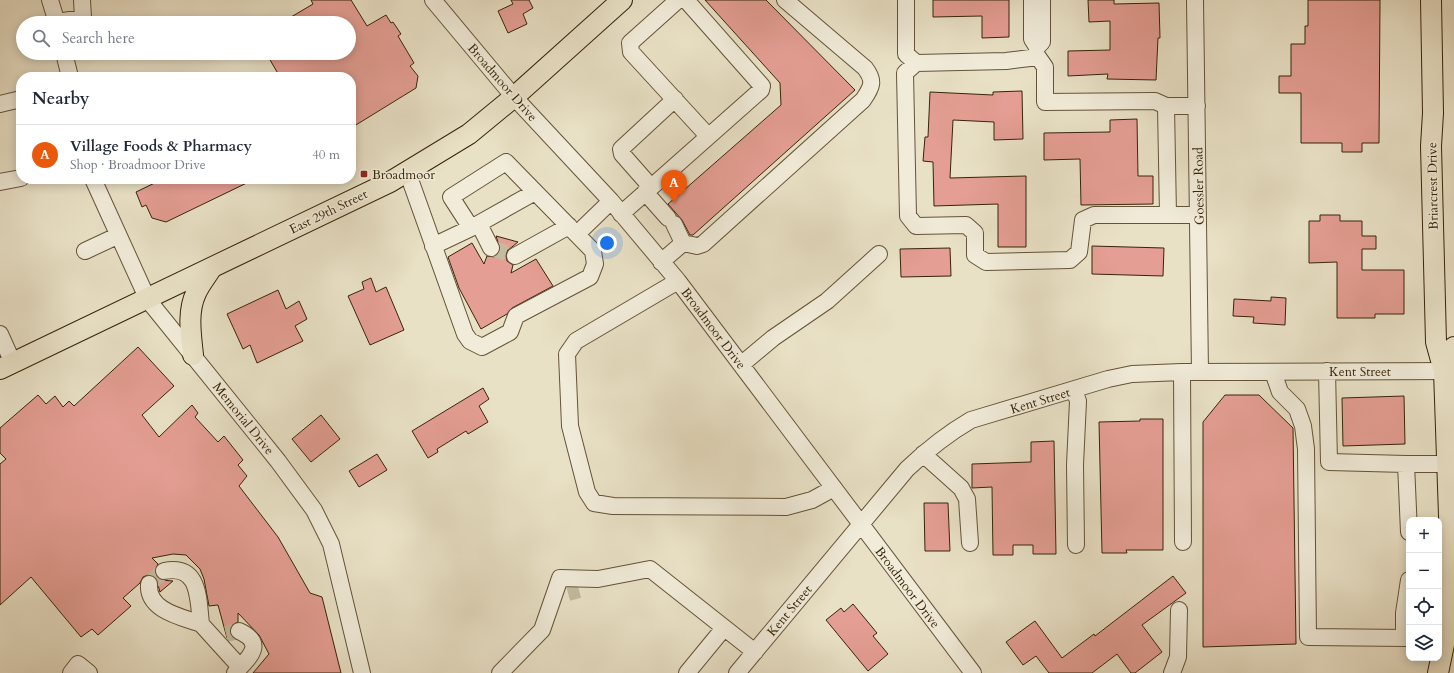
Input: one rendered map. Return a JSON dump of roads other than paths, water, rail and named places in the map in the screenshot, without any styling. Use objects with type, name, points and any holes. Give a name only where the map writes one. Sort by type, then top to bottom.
[{"type":"main road","name":"East 29th Street","points":[[7,366],[148,300],[390,182],[469,134],[514,97],[622,0]]},
{"type":"main road","name":"Briarcrest Drive","points":[[1431,0],[1433,113],[1431,146],[1436,342],[1449,371]]},
{"type":"main road","points":[[193,355],[190,325],[192,308],[196,294],[212,268]]},
{"type":"main road","name":"Briarcrest Drive","points":[[1442,639],[1453,564],[1445,532],[1448,464],[1449,371],[1454,347]]},
{"type":"main road","name":"Briarcrest Drive","points":[[1438,673],[1439,661]]},
{"type":"street","points":[[50,0],[55,16]]},
{"type":"street","points":[[82,0],[83,16]]},
{"type":"street","name":"Broadmoor Drive","points":[[433,0],[514,97],[611,201],[678,281],[742,364],[973,673]]},
{"type":"street","points":[[678,0],[630,43],[630,48],[708,136]]},
{"type":"street","points":[[622,214],[761,90],[762,86],[686,0]]},
{"type":"street","points":[[675,99],[621,149],[622,154],[671,221],[683,243],[697,246],[703,244],[863,100],[872,83],[871,76],[865,68],[785,0]]},
{"type":"street","points":[[906,0],[906,54],[916,63]]},
{"type":"street","points":[[1032,0],[1032,39],[1045,67],[1045,102],[1155,101],[1166,106],[1197,106]]},
{"type":"street","points":[[1042,0],[1042,42],[1037,52],[1006,61],[916,63],[905,73],[908,216],[916,226],[966,225],[975,233],[975,255],[986,262],[1070,260],[1079,252],[1083,220],[1094,215],[1198,215]]},
{"type":"street","name":"Goessler Road","points":[[1195,0],[1200,372]]},
{"type":"street","points":[[66,60],[69,72]]},
{"type":"street","points":[[0,104],[16,100]]},
{"type":"street","points":[[1166,106],[1168,215]]},
{"type":"street","points":[[407,171],[465,334],[470,341],[482,347],[510,332],[516,316],[590,277],[595,264],[593,251],[506,162],[451,197],[491,248]]},
{"type":"street","points":[[0,182],[16,179]]},
{"type":"street","name":"Memorial Drive","points":[[95,184],[117,236],[148,300],[278,461],[314,510],[331,544],[362,673]]},
{"type":"street","points":[[434,246],[475,226],[535,192]]},
{"type":"street","points":[[515,256],[573,230],[611,201]]},
{"type":"street","points":[[85,251],[117,236]]},
{"type":"street","points":[[661,262],[683,243]]},
{"type":"street","points":[[742,364],[773,338],[827,300],[879,254]]},
{"type":"street","points":[[678,281],[576,341],[567,354],[570,426],[587,492],[594,503],[613,506],[786,507],[812,500],[834,488]]},
{"type":"street","points":[[0,334],[7,366]]},
{"type":"street","points":[[1327,371],[1329,462]]},
{"type":"street","name":"Kent Street","points":[[737,673],[907,469],[951,432],[970,420],[1108,379],[1132,374],[1182,372],[1449,371]]},
{"type":"street","points":[[1182,372],[1183,542]]},
{"type":"street","points":[[1273,372],[1280,392],[1297,409],[1303,426],[1306,464],[1308,637],[1406,638]]},
{"type":"street","points":[[1074,390],[1078,400],[1076,545]]},
{"type":"street","points":[[923,454],[961,488],[966,499],[970,543]]},
{"type":"street","points":[[1306,464],[1329,462],[1448,464]]},
{"type":"street","points":[[1406,464],[1408,517]]},
{"type":"street","points":[[164,571],[176,569],[186,572],[193,579],[201,624]]},
{"type":"street","points":[[567,593],[560,578],[598,579],[650,569],[755,652]]},
{"type":"street","points":[[500,673],[542,630],[567,593],[586,588],[598,579]]},
{"type":"street","points":[[149,584],[149,591],[152,600],[159,607],[227,636],[251,640],[254,647],[253,653],[238,670]]},
{"type":"street","points":[[1406,630],[1404,613],[1408,589]]},
{"type":"street","points":[[1172,673],[1178,657],[1179,610]]},
{"type":"street","points":[[687,673],[724,628]]},
{"type":"street","points":[[227,636],[238,670]]},
{"type":"tunnel","points":[[491,248],[515,256]]},
{"type":"tunnel","points":[[149,584],[164,571]]},
{"type":"tunnel","points":[[568,593],[579,590]]},
{"type":"tunnel","points":[[226,634],[239,631]]},
{"type":"place","name":"Broadmoor","points":[[364,174]]},
{"type":"place","name":"Village Foods & Pharmacy","points":[[674,203]]}]
